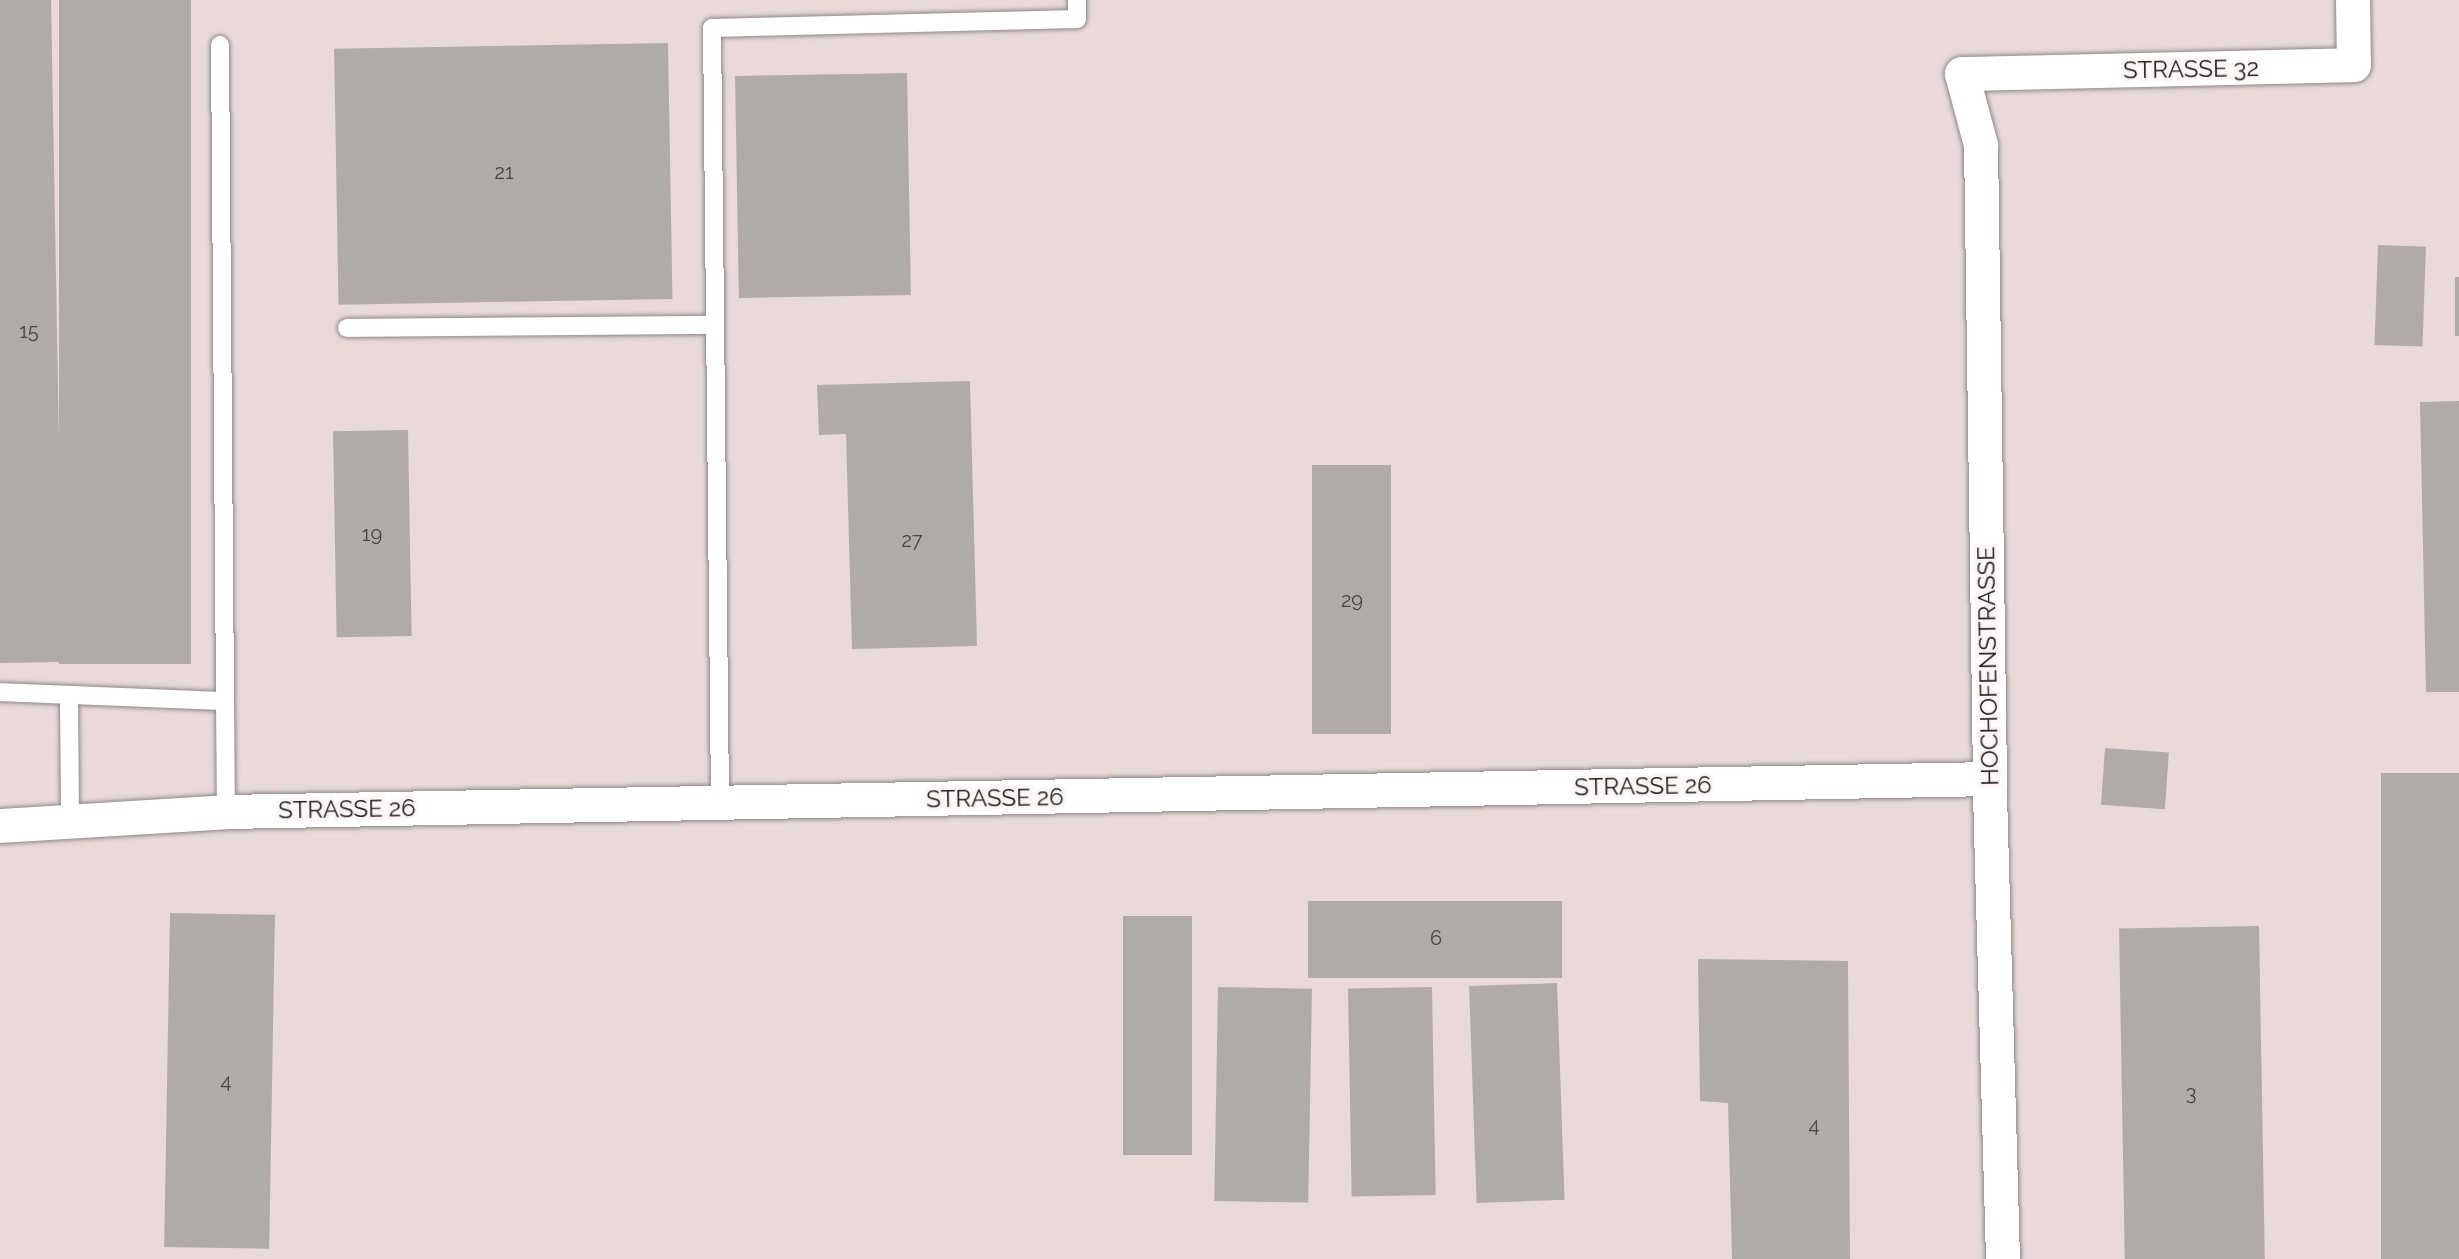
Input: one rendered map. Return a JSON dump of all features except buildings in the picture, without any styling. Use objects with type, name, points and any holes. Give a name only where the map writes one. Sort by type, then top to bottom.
[{"type":"street","name":"STRASSE 32","points":[[1962,74],[2354,65],[2353,0]]},
{"type":"street","name":"HOCHOFENSTRASSE","points":[[1962,74],[1981,145],[1990,779],[2003,1259]]},
{"type":"street","name":"STRASSE 26","points":[[0,826],[226,812],[1990,779]]},
{"type":"lane","points":[[720,801],[712,28],[1077,19],[1077,0]]},
{"type":"lane","points":[[220,45],[226,812]]},
{"type":"lane","points":[[347,328],[713,325]]},
{"type":"lane","points":[[0,692],[225,701]]},
{"type":"lane","points":[[69,697],[70,823]]},
{"type":"shaded area","points":[[0,0],[2459,0],[2459,1259],[0,1259]]}]
